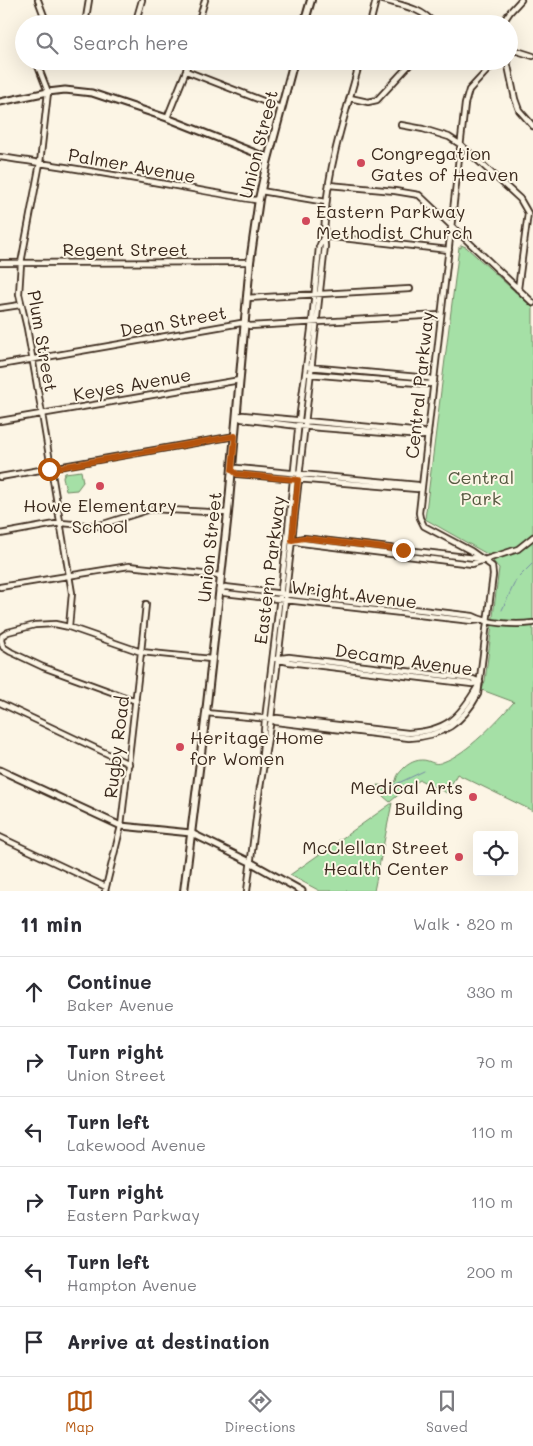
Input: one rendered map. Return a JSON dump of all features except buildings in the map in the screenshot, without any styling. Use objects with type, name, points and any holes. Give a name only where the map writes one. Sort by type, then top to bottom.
[{"type":"main road","points":[[307,15],[311,0]]},
{"type":"main road","name":"Union Street","points":[[184,891],[228,513],[250,262],[259,199],[292,70]]},
{"type":"street","points":[[38,0],[44,15]]},
{"type":"street","points":[[86,15],[89,0]]},
{"type":"street","points":[[138,15],[142,0]]},
{"type":"street","points":[[201,15],[205,0]]},
{"type":"street","points":[[372,15],[376,0]]},
{"type":"street","points":[[382,0],[419,11],[425,15]]},
{"type":"street","points":[[508,15],[521,0]]},
{"type":"street","points":[[518,51],[533,56]]},
{"type":"street","name":"Plum Street","points":[[39,70],[48,92],[40,163],[21,263],[18,294],[27,328],[72,593],[68,627]]},
{"type":"street","name":"Eastern Parkway","points":[[297,473],[299,423],[308,374],[317,294],[325,246],[326,202],[334,152],[358,70]]},
{"type":"street","points":[[350,98],[368,102],[377,100],[405,70]]},
{"type":"street","name":"Central Parkway","points":[[484,560],[471,550],[424,526],[419,513],[440,315],[466,104],[469,90],[488,70]]},
{"type":"street","points":[[509,70],[519,110],[533,126]]},
{"type":"street","points":[[167,118],[186,71],[282,108]]},
{"type":"street","points":[[0,102],[65,90],[92,93],[167,118],[268,158]]},
{"type":"street","points":[[402,125],[449,137],[461,144],[520,199],[528,213],[518,288]]},
{"type":"street","name":"Palmer Avenue","points":[[0,157],[210,193],[259,199]]},
{"type":"street","points":[[329,185],[395,190],[419,194],[533,303]]},
{"type":"street","points":[[261,191],[326,202]]},
{"type":"street","points":[[324,236],[448,250]]},
{"type":"street","name":"Regent Street","points":[[0,263],[250,262]]},
{"type":"street","points":[[246,298],[410,289]]},
{"type":"street","points":[[0,308],[20,305]]},
{"type":"street","name":"Dean Street","points":[[0,364],[241,324],[250,326],[440,315]]},
{"type":"street","points":[[308,374],[429,384],[434,381],[429,378],[309,367]]},
{"type":"street","name":"Eastern Parkway","points":[[248,891],[296,480],[305,423],[308,374]]},
{"type":"street","name":"Keyes Avenue","points":[[0,420],[240,380]]},
{"type":"street","points":[[237,416],[243,415],[299,423],[423,432],[428,435]]},
{"type":"street","points":[[0,477],[235,436]]},
{"type":"street","points":[[232,470],[237,468],[296,480],[417,489],[421,487]]},
{"type":"street","points":[[263,473],[297,473],[418,485],[421,487]]},
{"type":"street","points":[[0,534],[61,523],[97,526],[154,508],[228,513]]},
{"type":"street","points":[[290,540],[304,538],[484,560],[518,549],[533,537]]},
{"type":"street","points":[[206,713],[268,719],[277,718],[408,733],[444,726],[467,703],[480,682],[493,575],[492,566],[484,560]]},
{"type":"street","points":[[0,586],[129,566],[221,576]]},
{"type":"street","name":"Wright Avenue","points":[[219,590],[224,587],[282,597],[473,616],[487,621],[518,624],[533,623]]},
{"type":"street","name":"Rugby Road","points":[[105,889],[121,826],[146,604]]},
{"type":"street","points":[[136,701],[43,667],[11,652],[3,647],[2,636],[9,631],[47,624],[68,627],[141,652],[212,659]]},
{"type":"street","name":"Decamp Avenue","points":[[275,659],[472,684],[480,682]]},
{"type":"street","points":[[0,703],[128,764]]},
{"type":"street","points":[[0,770],[121,826],[191,833],[250,862],[302,891]]},
{"type":"street","points":[[0,837],[105,889]]},
{"type":"green space","name":"Central Park","points":[[461,245],[466,247],[533,308],[533,811],[457,774],[447,793],[420,780],[390,802],[377,791],[377,785],[386,786],[396,781],[400,773],[412,762],[425,760],[439,763],[462,752],[499,719],[514,702],[482,690],[485,681],[499,568],[487,554],[425,519],[459,247],[461,248]]},
{"type":"green space","points":[[81,471],[83,482],[77,490],[66,491],[63,477],[65,473]]},
{"type":"green space","points":[[392,803],[374,891],[320,891],[290,875]]},
{"type":"waterway","points":[[502,610],[516,580],[533,563]]},
{"type":"waterway","points":[[388,788],[424,771]]},
{"type":"place","name":"Congregation Gates of Heaven","points":[[361,163]]},
{"type":"place","name":"Eastern Parkway Methodist Church","points":[[306,221]]},
{"type":"place","name":"Howe Elementary School","points":[[100,486]]},
{"type":"place","name":"Heritage Home for Women","points":[[180,747]]},
{"type":"place","name":"Medical Arts Building","points":[[473,797]]},
{"type":"place","name":"McClellan Street Health Center","points":[[459,857]]},
{"type":"route","points":[[49,469],[235,436],[232,470],[237,474],[298,480],[292,540],[304,538],[403,550]]}]
